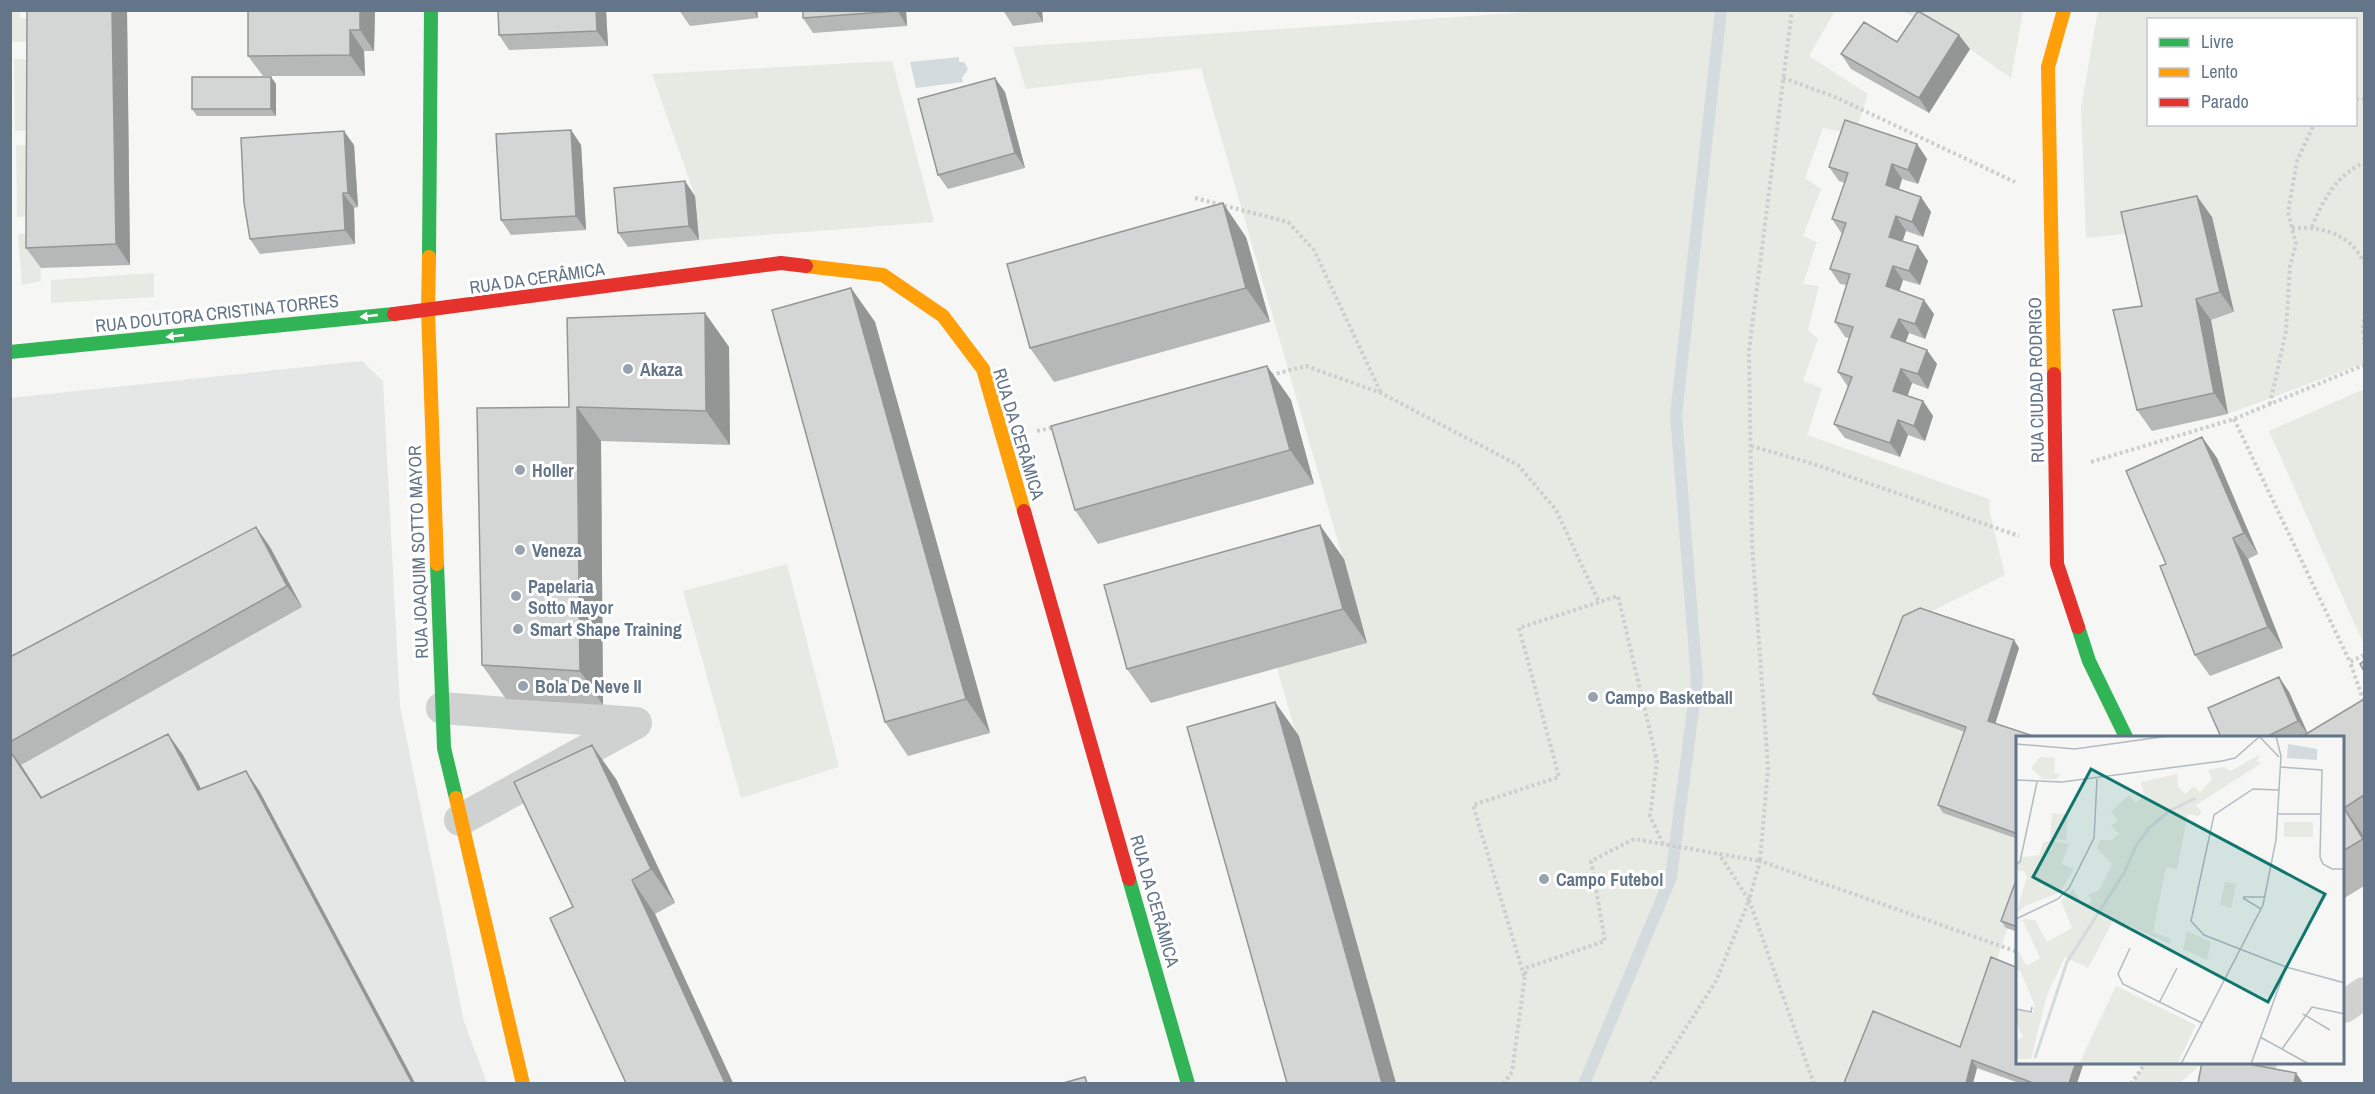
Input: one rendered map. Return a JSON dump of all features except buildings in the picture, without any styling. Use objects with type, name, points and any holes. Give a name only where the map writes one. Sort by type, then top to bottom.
[{"type":"street","name":"RUA JOAQUIM SOTTO MAYOR","points":[[431,10],[428,311],[444,748],[523,1083]]},
{"type":"street","name":"RUA CIUDAD RODRIGO","points":[[2064,10],[2048,67],[2057,564],[2089,661],[2126,736]]},
{"type":"street","name":"RUA DA CERÂMICA","points":[[428,311],[781,263],[884,275],[943,316],[982,369],[1188,1083]]},
{"type":"street","name":"RUA DOUTORA CRISTINA TORRES","points":[[10,352],[428,311]]},
{"type":"street","points":[[442,708],[636,723],[460,820]]},
{"type":"street","points":[[2345,1005],[2364,993]]},
{"type":"street","points":[[2233,1083],[2258,1064]]},
{"type":"path","points":[[1650,1083],[1716,981],[1749,900],[1760,861],[1768,768],[1752,544],[1749,351],[1792,10]]},
{"type":"path","points":[[1783,78],[1835,97],[2051,200]]},
{"type":"path","points":[[2270,404],[2286,331],[2290,266],[2296,244],[2288,212],[2297,161],[2313,126]]},
{"type":"path","points":[[2312,227],[2320,205],[2340,180],[2351,168],[2364,163]]},
{"type":"path","points":[[1195,198],[1288,222],[1314,250],[1381,393]]},
{"type":"path","points":[[2292,228],[2312,227],[2346,238],[2360,253],[2364,263]]},
{"type":"path","points":[[2364,319],[2362,327],[2364,344]]},
{"type":"path","points":[[2056,472],[2234,419],[2364,365]]},
{"type":"path","points":[[1262,377],[1306,366],[1381,393],[1518,465],[1556,510],[1599,602]]},
{"type":"path","points":[[2234,419],[2350,662],[2364,702]]},
{"type":"path","points":[[1750,446],[1814,464],[2057,549]]},
{"type":"path","points":[[1524,979],[1473,805],[1559,777],[1519,628],[1618,596],[1657,760],[1650,816],[1663,844]]},
{"type":"path","points":[[2350,662],[2364,655]]},
{"type":"path","points":[[1503,1083],[1512,1072],[1526,968],[1605,941],[1591,861],[1634,839],[1760,861],[2016,951]]},
{"type":"path","points":[[1719,854],[1749,900],[1814,1083]]},
{"type":"path","points":[[2131,1083],[2144,1069],[2145,1064]]},
{"type":"shaded area","points":[[1561,10],[1835,11],[1809,56],[1868,94],[1855,134],[1823,128],[1805,178],[1821,189],[1803,236],[1817,242],[1803,284],[1819,286],[1808,330],[1818,339],[1803,381],[1822,388],[1807,435],[1989,499],[1990,514],[2005,575],[1908,623],[1879,701],[1972,734],[2016,834],[2016,903],[1965,1054],[1852,1083],[1396,1083],[1277,668],[1367,642],[1201,68],[1026,89],[1013,47]]},
{"type":"shaded area","points":[[11,11],[20,11],[20,18],[36,21],[37,41],[12,42]]},
{"type":"shaded area","points":[[1903,11],[2023,11],[2011,78],[1970,49]]},
{"type":"shaded area","points":[[2098,11],[2364,11],[2364,363],[2228,414],[2211,320],[2234,313],[2136,233],[2086,238],[2081,107]]},
{"type":"shaded area","points":[[959,57],[959,62],[964,62],[968,69],[962,78],[963,82],[916,88],[910,62]]},
{"type":"shaded area","points":[[14,59],[37,60],[35,130],[15,131]]},
{"type":"shaded area","points":[[892,61],[934,222],[699,240],[695,196],[652,74]]},
{"type":"shaded area","points":[[16,145],[37,146],[38,216],[17,217]]},
{"type":"shaded area","points":[[39,233],[41,281],[22,285],[18,234]]},
{"type":"shaded area","points":[[154,273],[154,297],[51,303],[51,280]]},
{"type":"shaded area","points":[[362,361],[383,381],[400,706],[464,1022],[487,1083],[11,1083],[10,398]]},
{"type":"shaded area","points":[[2364,389],[2364,645],[2269,431]]},
{"type":"shaded area","points":[[787,564],[839,767],[741,798],[683,591]]},
{"type":"shaded area","points":[[2145,1064],[2202,1064],[2179,1083],[2131,1084]]},
{"type":"waterway","points":[[1584,1084],[1671,877],[1697,680],[1676,415],[1721,10]]},
{"type":"traffic: fast","points":[[429,257],[431,10]]},
{"type":"traffic: fast","points":[[10,352],[394,314]]},
{"type":"traffic: fast","points":[[437,564],[444,748],[456,798]]},
{"type":"traffic: fast","points":[[2078,627],[2089,661],[2126,736]]},
{"type":"traffic: fast","points":[[1129,879],[1188,1084]]},
{"type":"traffic: slow","points":[[2054,374],[2048,67],[2064,10]]},
{"type":"traffic: slow","points":[[429,257],[428,311],[437,564]]},
{"type":"traffic: slow","points":[[806,266],[883,275],[943,316],[983,369],[1024,511]]},
{"type":"traffic: slow","points":[[456,798],[523,1084]]},
{"type":"traffic: jam","points":[[394,314],[781,263],[806,266]]},
{"type":"traffic: jam","points":[[2054,374],[2057,564],[2078,627]]},
{"type":"traffic: jam","points":[[1024,511],[1129,879]]},
{"type":"place","name":"Akaza","points":[[628,369]]},
{"type":"place","name":"Holler","points":[[520,470]]},
{"type":"place","name":"Veneza","points":[[520,550]]},
{"type":"place","name":"Papelaria Sotto Mayor","points":[[516,596]]},
{"type":"place","name":"Smart Shape Training","points":[[518,629]]},
{"type":"place","name":"Bola De Neve II","points":[[523,686]]},
{"type":"place","name":"Campo Basketball","points":[[1593,697]]},
{"type":"place","name":"Campo Futebol","points":[[1544,879]]}]
